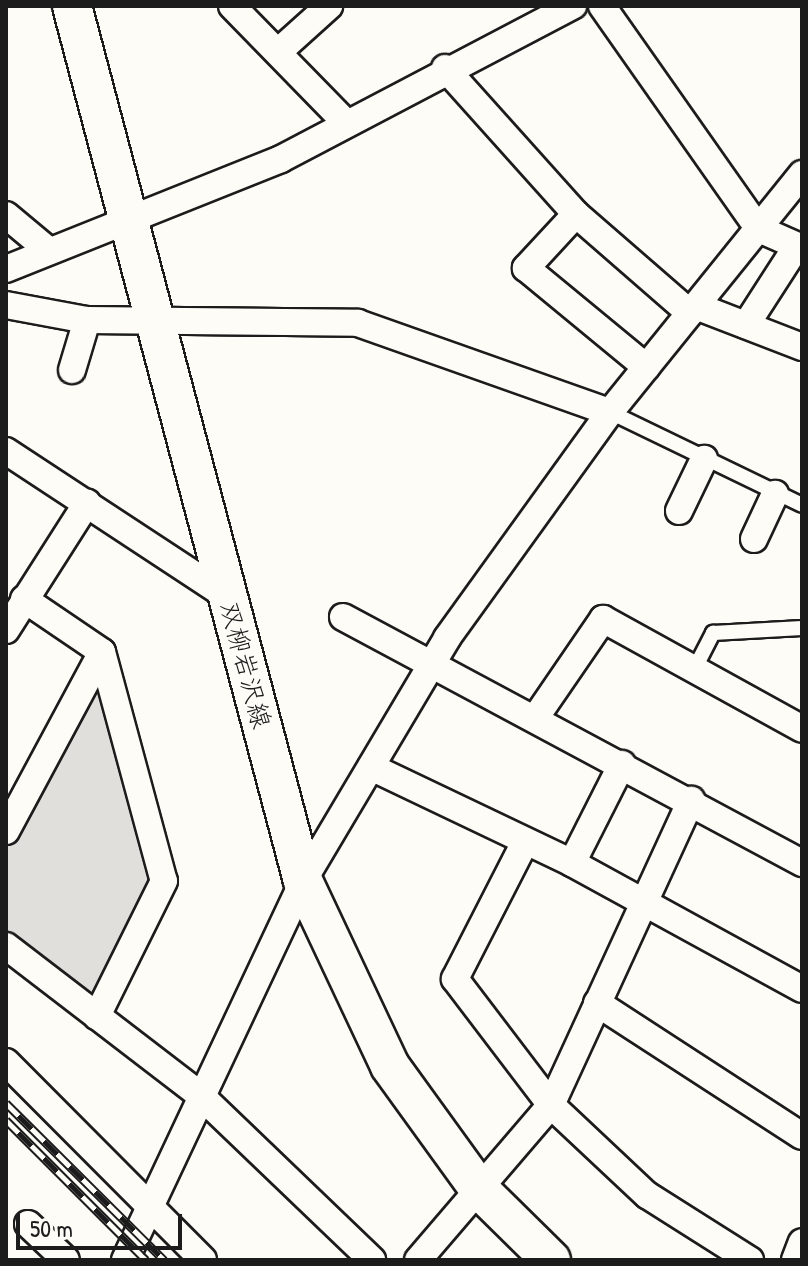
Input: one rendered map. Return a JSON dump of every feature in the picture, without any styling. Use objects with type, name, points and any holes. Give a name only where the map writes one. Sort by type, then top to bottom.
[{"type":"street","name":"双柳岩沢線","points":[[72,6],[303,881],[390,1066],[479,1189],[551,1260]]},
{"type":"street","points":[[232,6],[346,123]]},
{"type":"street","points":[[278,52],[329,6]]},
{"type":"street","points":[[6,269],[128,216],[281,159],[445,68],[573,6]]},
{"type":"street","points":[[602,6],[759,229],[799,247],[746,325]]},
{"type":"street","points":[[445,68],[576,214],[693,310],[746,325],[802,347]]},
{"type":"street","points":[[125,1260],[199,1094],[303,881],[429,667],[494,566],[610,412],[802,174]]},
{"type":"street","points":[[576,214],[526,268],[646,367]]},
{"type":"street","points":[[6,215],[48,250]]},
{"type":"street","points":[[6,305],[87,320],[358,323],[610,412]]},
{"type":"street","points":[[72,370],[87,320]]},
{"type":"street","points":[[6,451],[228,597]]},
{"type":"street","points":[[679,511],[704,459]]},
{"type":"street","points":[[754,539],[775,494]]},
{"type":"street","points":[[6,630],[87,503]]},
{"type":"street","points":[[24,599],[102,652],[164,881],[97,1016]]},
{"type":"street","points":[[343,617],[429,667],[536,717],[802,863]]},
{"type":"street","points":[[536,717],[603,619],[802,729]]},
{"type":"street","points":[[6,831],[102,652]]},
{"type":"street","points":[[572,863],[622,764]]},
{"type":"street","points":[[371,767],[572,863],[802,989]]},
{"type":"street","points":[[418,1260],[551,1105],[691,800]]},
{"type":"street","points":[[525,842],[455,979],[551,1105],[647,1195],[750,1260]]},
{"type":"street","points":[[6,946],[199,1094],[372,1260]]},
{"type":"street","points":[[597,1003],[802,1136]]},
{"type":"street","points":[[6,1062],[203,1260]]},
{"type":"street","points":[[28,1224],[66,1260]]},
{"type":"street","points":[[795,1260],[802,1242]]},
{"type":"lane","points":[[610,412],[802,505]]},
{"type":"lane","points":[[694,670],[713,633],[802,628]]},
{"type":"shaded area","points":[[102,652],[164,881],[97,1016],[6,946],[6,831]]},
{"type":"railway","points":[[6,1103],[164,1260]]},
{"type":"railway","points":[[6,1120],[146,1260]]}]
